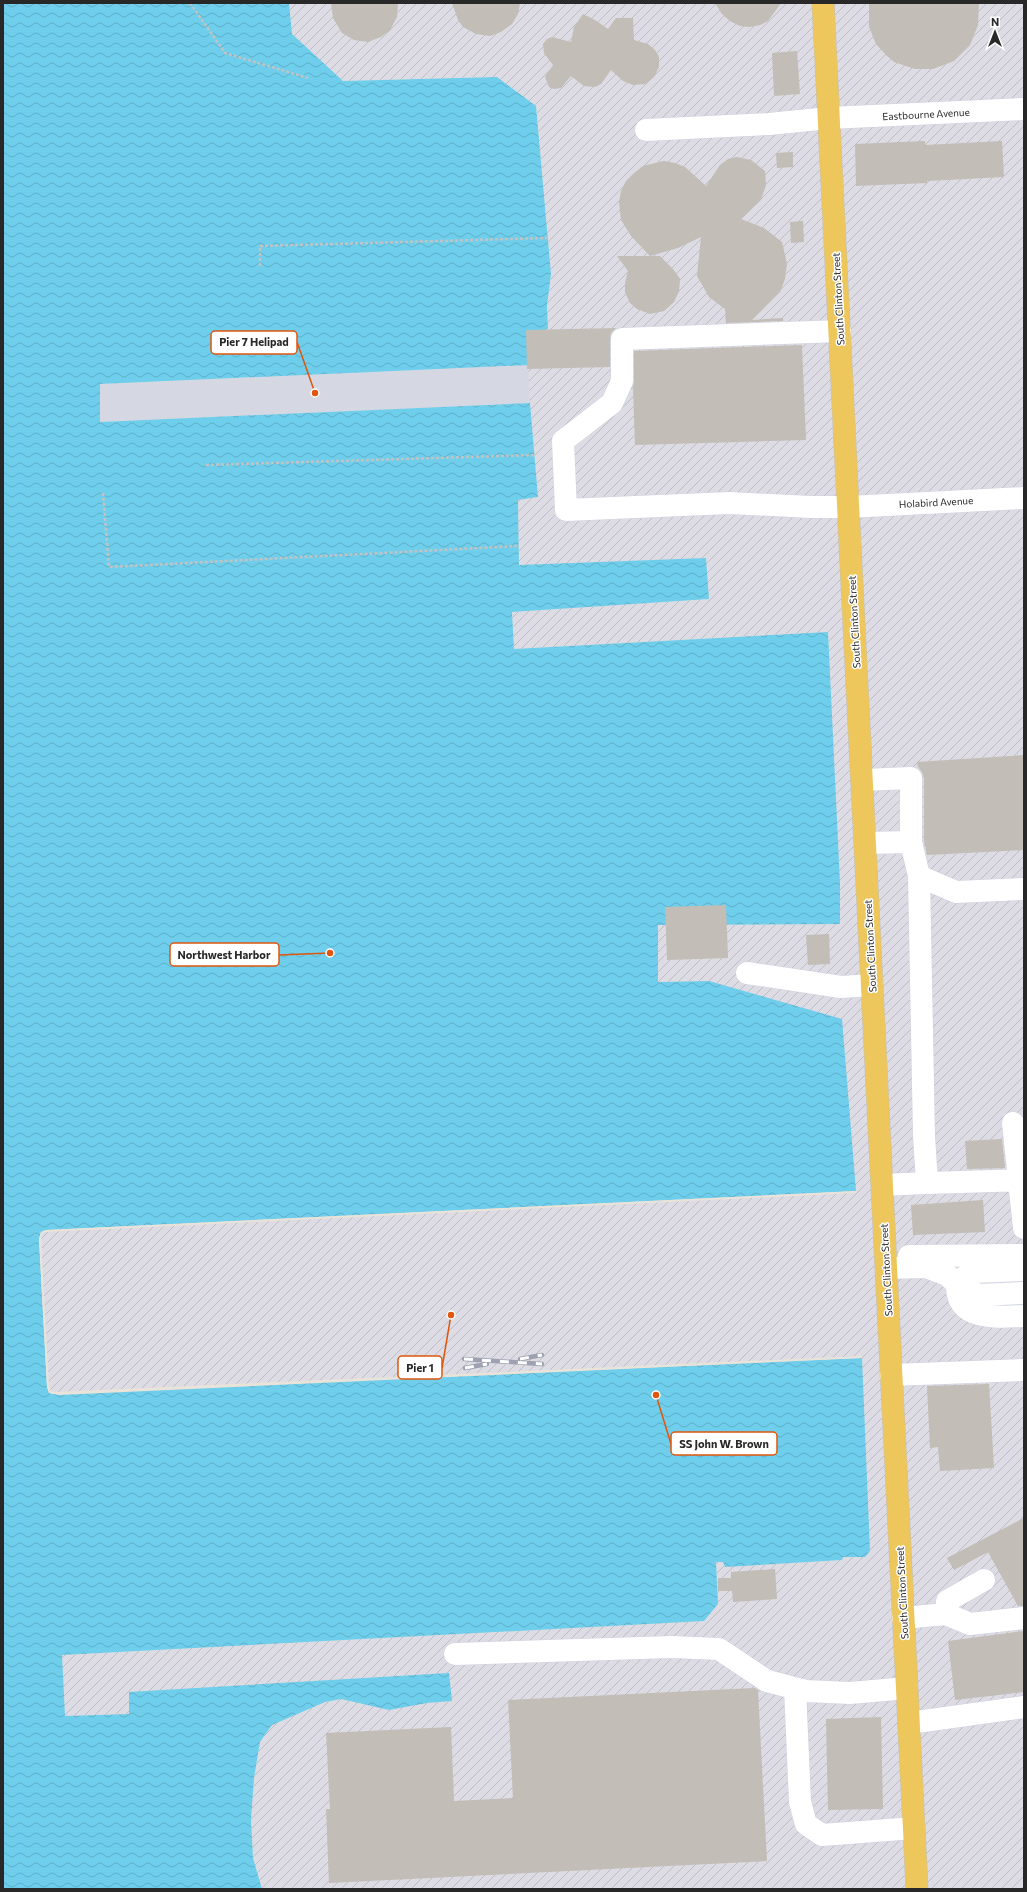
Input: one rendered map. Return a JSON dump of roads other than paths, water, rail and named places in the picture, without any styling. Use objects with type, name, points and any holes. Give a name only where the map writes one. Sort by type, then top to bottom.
[{"type":"main road","name":"South Clinton Street","points":[[823,3],[917,1889]]},
{"type":"street","name":"Eastbourne Avenue","points":[[646,130],[769,124],[829,118],[1024,109]]},
{"type":"street","name":"Holabird Avenue","points":[[840,331],[622,339],[622,382],[612,402],[563,440],[566,510],[729,503],[811,507],[848,507],[1024,498]]},
{"type":"street","points":[[862,780],[910,778],[911,842],[919,876],[924,1136],[927,1183]]},
{"type":"street","points":[[865,843],[911,842]]},
{"type":"street","points":[[919,876],[956,892],[1024,890]]},
{"type":"street","points":[[747,973],[841,987],[872,985]]},
{"type":"street","points":[[1013,1123],[1022,1180],[1024,1228]]},
{"type":"street","points":[[882,1185],[1022,1180]]},
{"type":"street","points":[[886,1262],[1024,1255]]},
{"type":"street","points":[[886,1262],[926,1267],[961,1280],[1024,1280]]},
{"type":"street","points":[[1024,1270],[973,1272],[961,1280],[957,1293],[962,1303],[972,1312],[982,1317],[1024,1316]]},
{"type":"street","points":[[961,1280],[980,1295],[1024,1293]]},
{"type":"street","points":[[892,1375],[1024,1370]]},
{"type":"street","points":[[946,1614],[947,1601],[984,1580]]},
{"type":"street","points":[[903,1618],[946,1614],[970,1624],[1024,1618]]},
{"type":"street","points":[[455,1654],[672,1647],[720,1649],[767,1680],[806,1691],[850,1693],[907,1688]]},
{"type":"street","points":[[795,1688],[800,1802],[806,1824],[822,1835],[914,1828]]},
{"type":"street","points":[[909,1723],[1024,1707]]},
{"type":"water","points":[[3,3],[289,3],[292,34],[343,81],[497,77],[536,106],[551,274],[547,306],[548,329],[529,337],[528,365],[100,384],[100,422],[530,403],[538,497],[518,500],[519,565],[706,558],[709,599],[512,612],[514,649],[828,632],[840,883],[840,924],[658,925],[658,982],[709,981],[842,1019],[856,1191],[46,1230],[41,1232],[39,1239],[47,1387],[49,1393],[53,1394],[862,1358],[870,1551],[865,1557],[843,1557],[842,1560],[725,1567],[723,1562],[716,1562],[718,1604],[704,1621],[62,1655],[65,1716],[129,1714],[129,1692],[449,1673],[452,1701],[427,1703],[389,1710],[341,1699],[325,1702],[272,1725],[260,1742],[254,1778],[251,1820],[253,1858],[262,1889],[3,1889]]},
{"type":"railway","points":[[520,1359],[542,1355]]},
{"type":"railway","points":[[464,1359],[542,1364]]},
{"type":"railway","points":[[465,1368],[487,1364]]},
{"type":"place","name":"Pier 7 Helipad","points":[[315,393]]},
{"type":"place","name":"Northwest Harbor","points":[[330,953]]},
{"type":"place","name":"Pier 1","points":[[451,1315]]},
{"type":"place","name":"SS John W. Brown","points":[[656,1395]]}]
